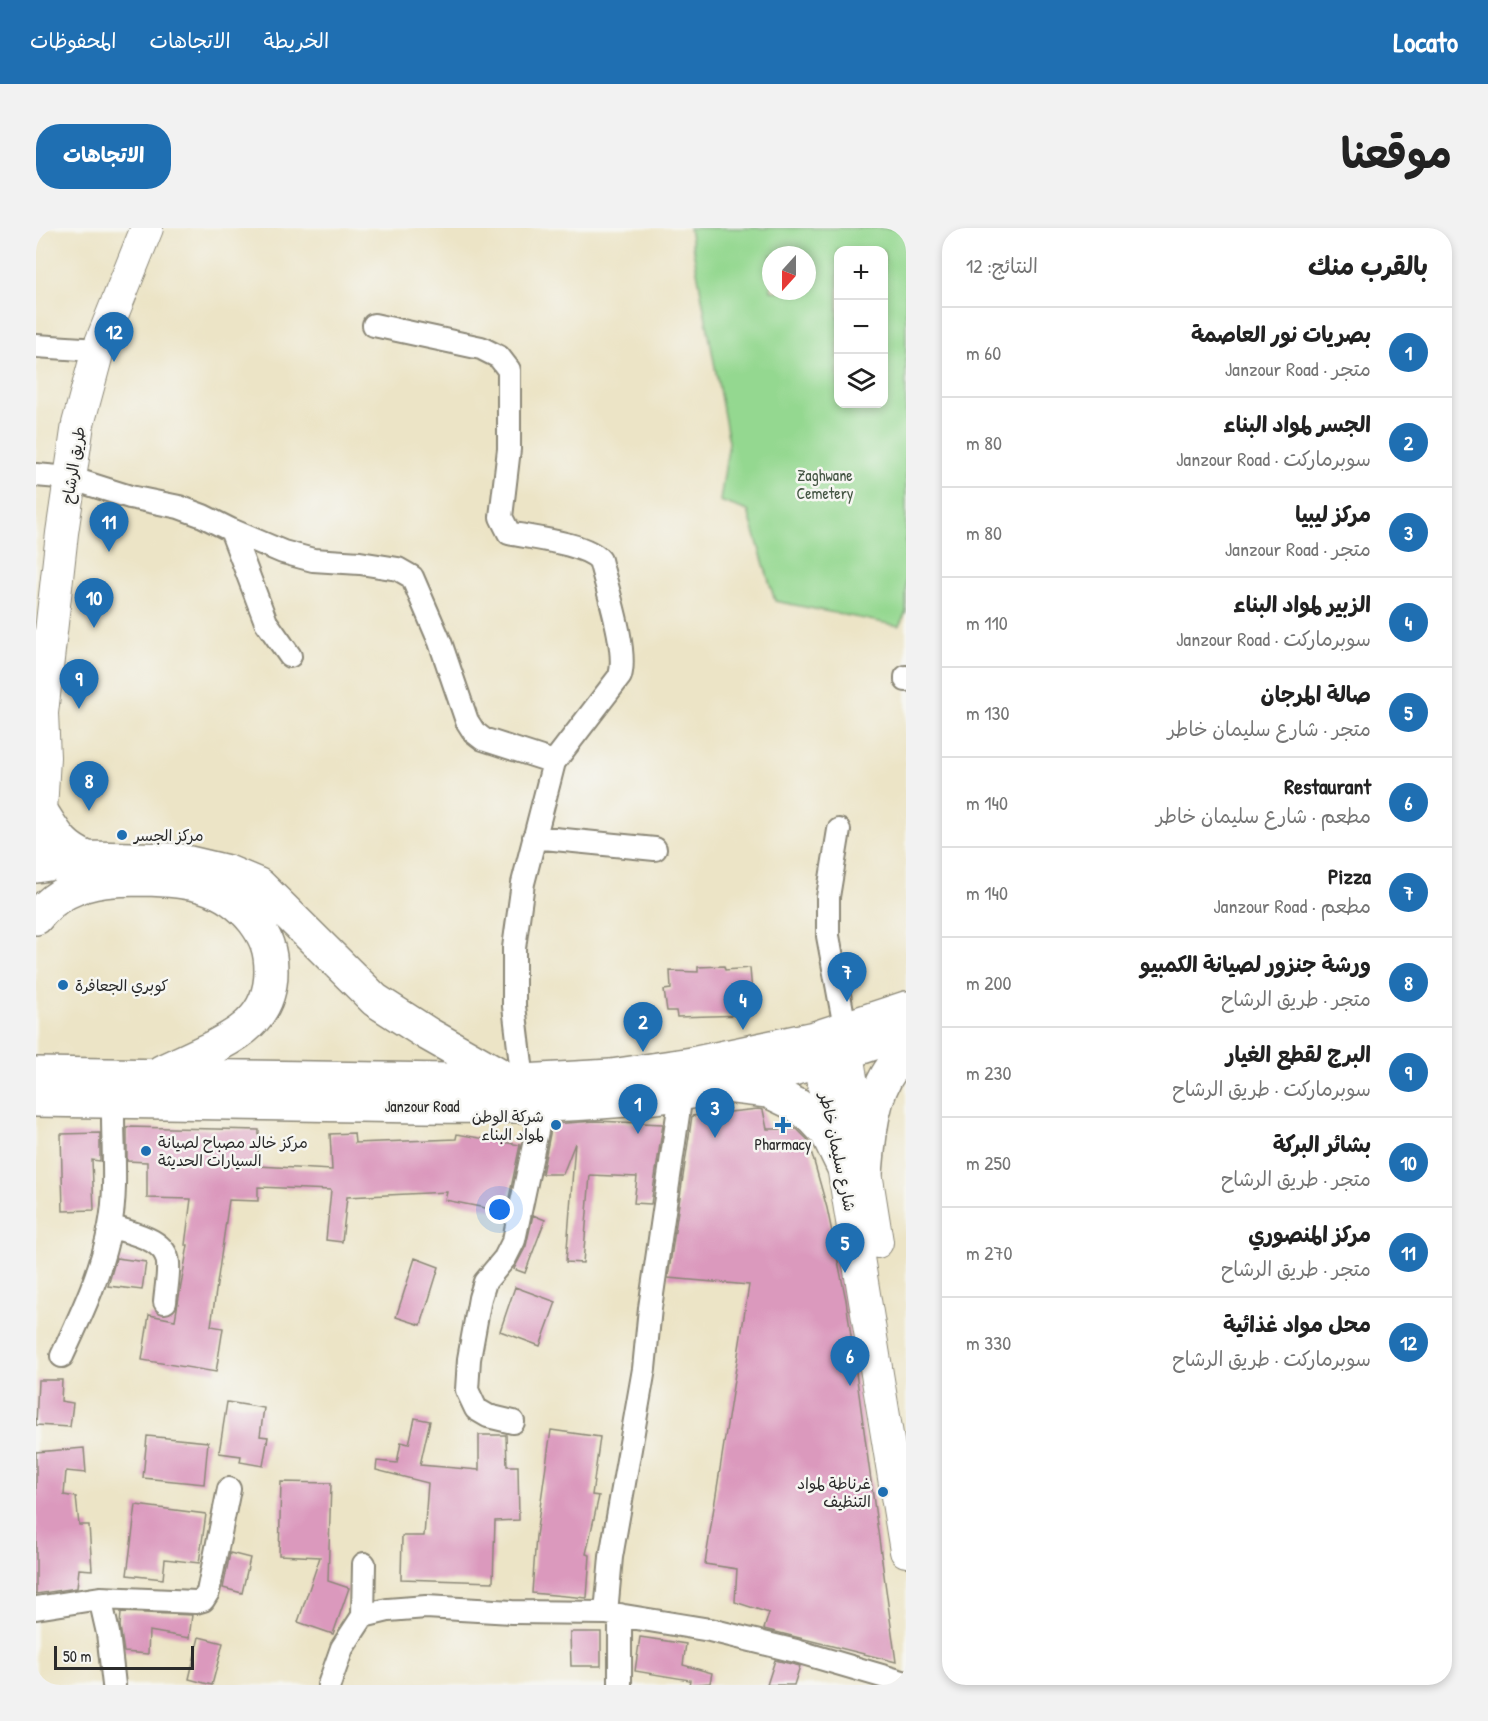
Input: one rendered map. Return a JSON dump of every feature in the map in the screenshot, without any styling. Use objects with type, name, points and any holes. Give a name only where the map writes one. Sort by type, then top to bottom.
[{"type":"main road","name":"طريق الرشاح","points":[[39,826],[44,757],[39,719],[78,424],[98,350],[147,228]]},
{"type":"main road","points":[[39,826],[65,846],[87,858]]},
{"type":"main road","points":[[36,866],[87,858],[177,860],[228,872],[259,885],[375,1000],[428,1034],[516,1080]]},
{"type":"main road","points":[[36,918],[50,902],[68,891],[94,882],[120,879],[162,880],[206,886],[226,895],[242,906],[265,936],[271,962],[271,985],[262,1010],[248,1025],[234,1034],[155,1075]]},
{"type":"main road","name":"Janzour Road","points":[[36,1074],[155,1075],[361,1092],[474,1107],[542,1107],[632,1100],[723,1086],[831,1045],[906,1008]]},
{"type":"main road","name":"Janzour Road","points":[[37,1114],[516,1080],[611,1076],[906,1032]]},
{"type":"main road","name":"شارع سليمان خاطر","points":[[831,1045],[906,1417]]},
{"type":"main road","points":[[855,1170],[869,1135],[883,1085],[892,1068],[906,1055]]},
{"type":"main road","points":[[723,1086],[768,1091],[796,1105],[813,1118],[855,1170]]},
{"type":"main road","points":[[37,1114],[373,1116],[474,1107]]},
{"type":"main road","name":"شارع سليمان خاطر","points":[[855,1170],[906,1551]]},
{"type":"street","points":[[374,325],[481,348],[499,357],[509,370],[509,449],[501,517],[504,527],[509,533],[589,552],[600,560],[624,665],[614,685],[554,762],[534,837],[523,883],[514,948],[516,1080]]},
{"type":"street","points":[[36,346],[98,350]]},
{"type":"street","points":[[36,475],[70,478],[130,496],[179,507],[283,552],[313,560],[360,563],[398,569],[412,578],[440,642],[461,704],[474,732],[483,739],[554,762]]},
{"type":"street","points":[[231,530],[266,622],[290,656]]},
{"type":"street","points":[[831,1045],[836,986],[828,936],[828,897],[839,830]]},
{"type":"street","points":[[534,837],[655,849]]},
{"type":"street","points":[[620,1685],[610,1557],[644,1369],[681,1094]]},
{"type":"street","points":[[513,1422],[488,1416],[476,1409],[467,1390],[480,1298],[486,1282],[505,1258],[514,1240],[542,1107]]},
{"type":"street","points":[[62,1356],[82,1312],[110,1226],[114,1185],[113,1116]]},
{"type":"street","points":[[110,1226],[154,1241],[165,1251],[168,1262],[165,1302]]},
{"type":"street","points":[[36,1608],[100,1598],[196,1602],[203,1600],[208,1592],[229,1490]]},
{"type":"street","points":[[329,1685],[342,1648],[363,1616],[364,1564]]},
{"type":"street","points":[[100,1598],[108,1633],[114,1685]]},
{"type":"street","points":[[363,1616],[426,1607],[613,1614],[710,1630],[906,1683]]},
{"type":"green space","name":"Zaghwane Cemetery","points":[[689,228],[906,228],[906,612],[899,626],[775,601],[748,511],[720,501],[729,442]]},
{"type":"building","points":[[724,966],[725,970],[750,968],[753,1005],[746,1006],[745,1015],[677,1017],[676,1011],[667,1011],[664,990],[671,989],[670,971],[698,972],[698,967]]},
{"type":"building","points":[[763,1110],[767,1129],[797,1129],[808,1140],[827,1208],[846,1300],[896,1662],[764,1629],[769,1613],[735,1602],[737,1569],[705,1564],[749,1285],[668,1278],[692,1116]]},
{"type":"building","points":[[596,1121],[663,1124],[651,1204],[634,1203],[637,1177],[590,1175],[583,1263],[566,1262],[575,1143],[563,1174],[542,1174],[552,1124]]},
{"type":"building","points":[[127,1127],[259,1130],[258,1166],[332,1170],[330,1134],[354,1133],[355,1143],[456,1139],[457,1134],[520,1145],[506,1212],[445,1200],[447,1192],[347,1197],[342,1242],[326,1240],[331,1190],[258,1187],[258,1201],[229,1200],[211,1326],[223,1328],[216,1372],[142,1360],[149,1315],[175,1320],[188,1245],[185,1245],[191,1199],[147,1198],[147,1162],[127,1161]]},
{"type":"building","points":[[100,1133],[100,1161],[92,1160],[94,1210],[63,1211],[61,1134]]},
{"type":"building","points":[[533,1215],[545,1220],[525,1273],[514,1269],[526,1246]]},
{"type":"building","points":[[116,1258],[146,1262],[142,1290],[108,1286]]},
{"type":"building","points":[[415,1258],[439,1267],[421,1325],[396,1317]]},
{"type":"building","points":[[515,1287],[556,1302],[540,1346],[500,1331]]},
{"type":"building","points":[[38,1380],[62,1380],[61,1401],[73,1403],[70,1427],[36,1425]]},
{"type":"building","points":[[227,1402],[264,1408],[260,1436],[268,1437],[263,1466],[240,1462],[241,1456],[219,1453]]},
{"type":"building","points":[[415,1418],[430,1421],[420,1465],[479,1470],[479,1435],[506,1435],[507,1466],[518,1466],[519,1520],[495,1521],[493,1582],[401,1579],[402,1536],[424,1536],[428,1483],[376,1470],[377,1461],[397,1463],[401,1442],[409,1444]]},
{"type":"building","points":[[551,1430],[600,1437],[592,1495],[599,1496],[586,1554],[590,1555],[587,1598],[532,1593],[536,1536]]},
{"type":"building","points":[[147,1436],[208,1442],[204,1484],[143,1478]]},
{"type":"building","points":[[84,1448],[86,1473],[66,1471],[64,1495],[76,1497],[79,1525],[89,1525],[92,1570],[79,1569],[77,1588],[36,1594],[36,1452]]},
{"type":"building","points":[[281,1482],[331,1483],[328,1581],[349,1588],[333,1634],[298,1622],[320,1557],[279,1555]]},
{"type":"building","points":[[136,1505],[206,1514],[199,1563],[165,1559],[163,1579],[127,1575]]},
{"type":"building","points":[[230,1553],[250,1558],[242,1593],[223,1588]]},
{"type":"building","points":[[121,1612],[192,1615],[189,1638],[149,1631],[148,1654],[124,1652],[120,1626]]},
{"type":"building","points":[[570,1632],[601,1632],[601,1666],[571,1666]]},
{"type":"building","points":[[199,1637],[223,1643],[212,1685],[189,1679]]},
{"type":"building","points":[[640,1637],[686,1644],[683,1665],[712,1673],[710,1683],[689,1685],[690,1680],[635,1671]]},
{"type":"building","points":[[775,1660],[800,1666],[794,1685],[767,1685]]},
{"type":"place","name":"محل مواد غذائية","points":[[114,362]]},
{"type":"place","name":"مركز المنصوري","points":[[109,552]]},
{"type":"place","name":"بشائر البركة","points":[[94,628]]},
{"type":"place","name":"البرج لقطع الغيار","points":[[79,709]]},
{"type":"place","name":"ورشة جنزور لصيانة الكمبيو","points":[[89,811]]},
{"type":"place","name":"مركز الجسر","points":[[122,835]]},
{"type":"place","name":"كوبري الجعافرة","points":[[63,985]]},
{"type":"place","name":"Pizza","points":[[847,1002]]},
{"type":"place","name":"الزبير لمواد البناء","points":[[743,1030]]},
{"type":"place","name":"الجسر لمواد البناء","points":[[643,1052]]},
{"type":"place","name":"شركة الوطن لمواد البناء","points":[[556,1125]]},
{"type":"place","name":"Pharmacy","points":[[783,1125]]},
{"type":"place","name":"بصريات نور العاصمة","points":[[638,1134]]},
{"type":"place","name":"مركز ليبيا","points":[[715,1138]]},
{"type":"place","name":"مركز خالد مصباح لصيانة السيارات الحديثة","points":[[146,1151]]},
{"type":"place","name":"صالة المرجان","points":[[845,1273]]},
{"type":"place","name":"Restaurant","points":[[850,1386]]},
{"type":"place","name":"غرناطة لمواد التنظيف","points":[[883,1492]]}]
